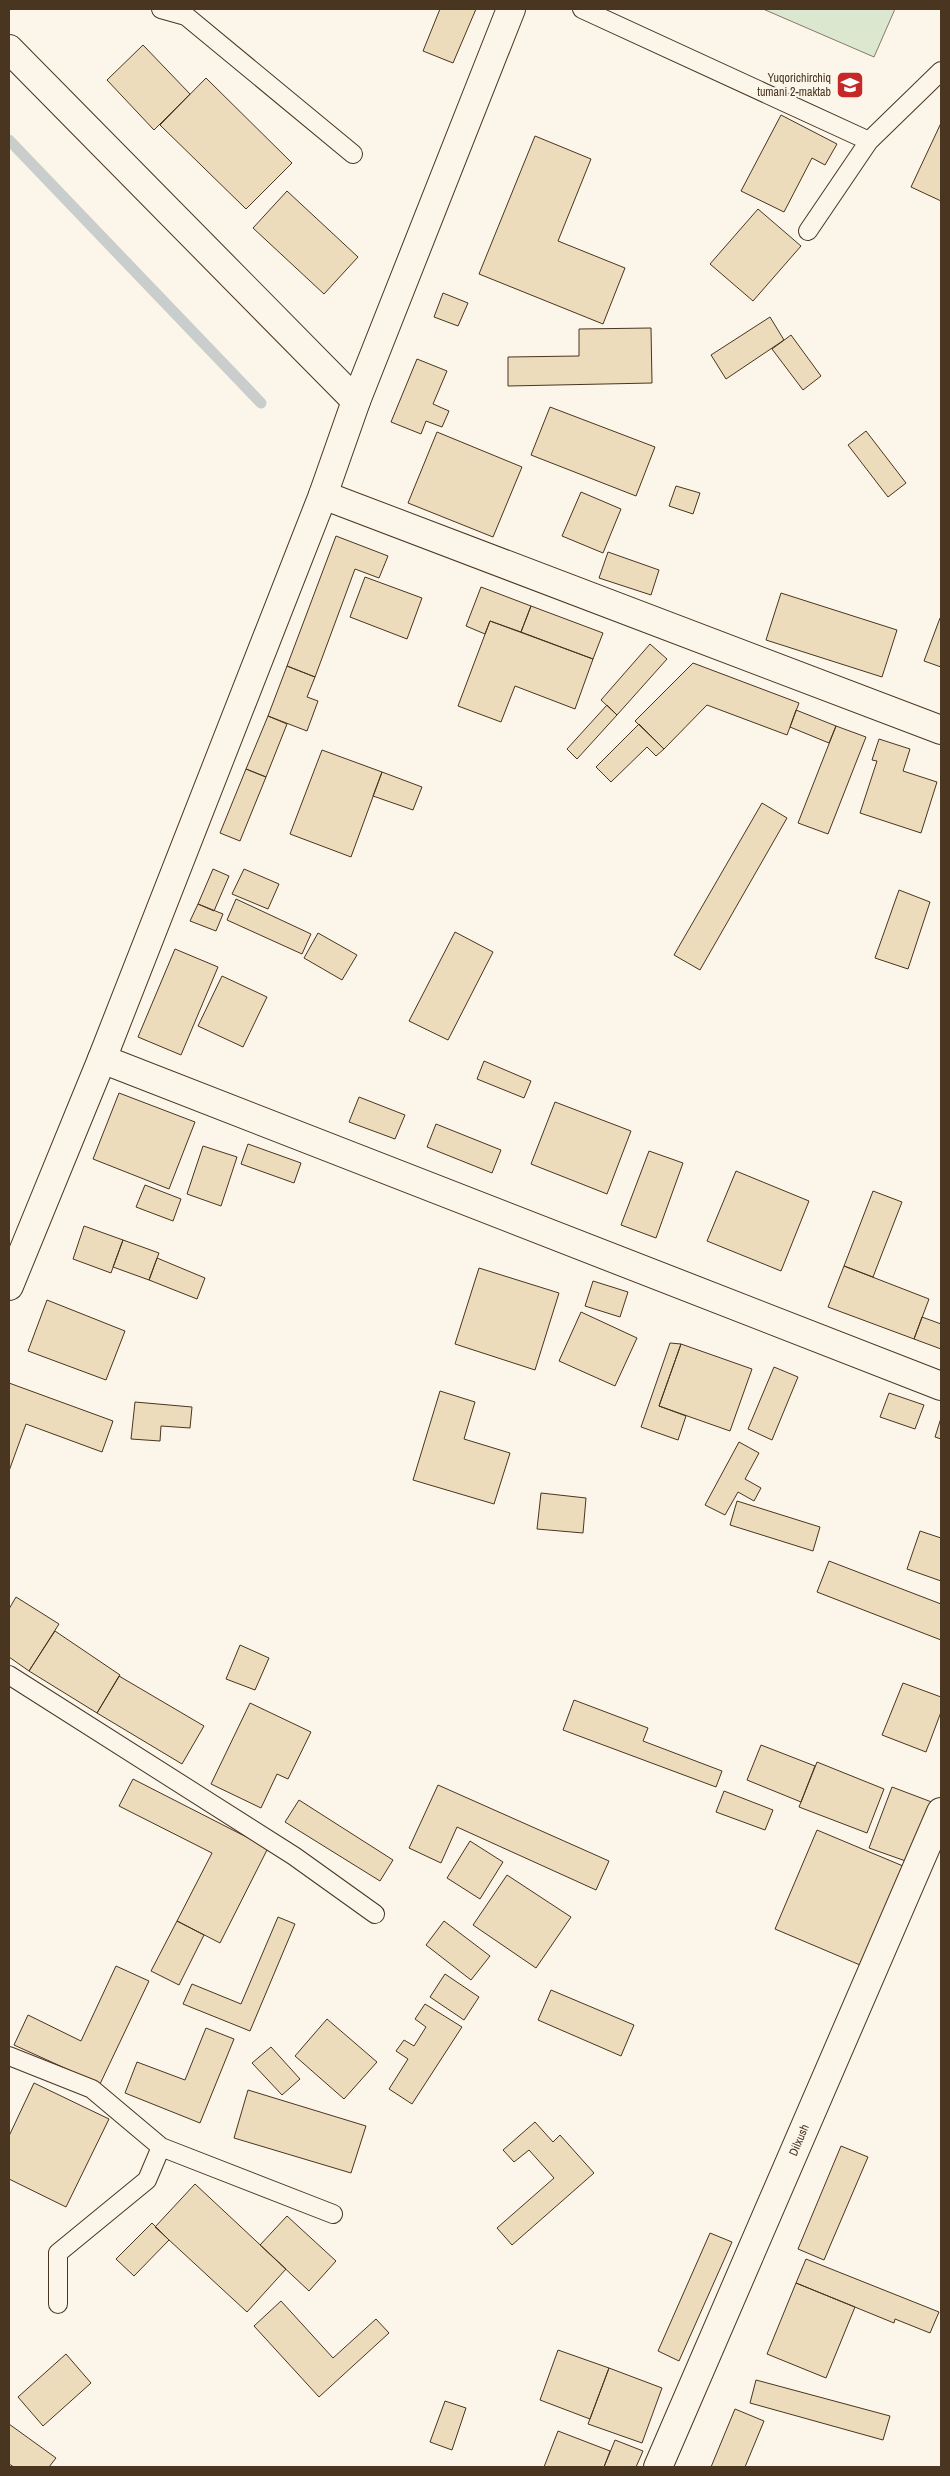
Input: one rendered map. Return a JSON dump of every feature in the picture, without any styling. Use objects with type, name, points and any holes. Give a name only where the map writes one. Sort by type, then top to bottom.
[{"type":"street","points":[[9,1286],[102,1059],[323,494],[356,401],[511,9]]},
{"type":"street","points":[[9,49],[356,401]]},
{"type":"street","points":[[323,494],[941,730]]},
{"type":"street","points":[[102,1059],[941,1386]]},
{"type":"street","name":"Dilxush","points":[[658,2467],[941,1812]]},
{"type":"lane","points":[[161,9],[186,16],[353,154]]},
{"type":"lane","points":[[582,9],[869,141]]},
{"type":"lane","points":[[808,231],[869,141],[941,71]]},
{"type":"lane","points":[[9,1676],[294,1856],[375,1914]]},
{"type":"lane","points":[[9,2056],[92,2089],[161,2146],[333,2214]]},
{"type":"lane","points":[[58,2304],[58,2252],[147,2180],[161,2146]]},
{"type":"green space","points":[[763,9],[895,9],[874,57]]},
{"type":"building","points":[[440,9],[476,9],[453,63],[423,51]]},
{"type":"building","points":[[143,45],[190,94],[154,130],[107,80]]},
{"type":"building","points":[[206,78],[292,163],[246,209],[160,125]]},
{"type":"building","points":[[781,115],[837,144],[825,165],[812,158],[784,212],[741,191]]},
{"type":"building","points":[[941,123],[941,201],[911,187]]},
{"type":"building","points":[[535,136],[591,159],[558,241],[625,268],[603,324],[479,274]]},
{"type":"building","points":[[287,191],[358,257],[324,294],[253,228]]},
{"type":"building","points":[[758,209],[801,246],[753,301],[710,264]]},
{"type":"building","points":[[443,293],[468,303],[458,326],[434,317]]},
{"type":"building","points":[[770,317],[784,340],[726,379],[711,355]]},
{"type":"building","points":[[651,328],[652,383],[508,386],[508,357],[579,356],[579,329]]},
{"type":"building","points":[[791,335],[821,376],[803,390],[772,349]]},
{"type":"building","points":[[417,359],[447,371],[433,404],[449,411],[442,427],[426,421],[421,434],[391,422]]},
{"type":"building","points":[[550,407],[655,447],[636,496],[531,455]]},
{"type":"building","points":[[866,431],[906,483],[888,497],[848,445]]},
{"type":"building","points":[[437,432],[522,467],[493,537],[408,503]]},
{"type":"building","points":[[676,486],[700,493],[693,514],[669,506]]},
{"type":"building","points":[[581,492],[621,509],[603,553],[562,536]]},
{"type":"building","points":[[336,536],[388,556],[379,578],[355,569],[315,677],[287,666]]},
{"type":"building","points":[[608,552],[659,570],[651,595],[599,578]]},
{"type":"building","points":[[365,577],[422,598],[407,639],[350,617]]},
{"type":"building","points":[[481,587],[531,606],[521,632],[490,621],[485,634],[466,626]]},
{"type":"building","points":[[781,593],[897,630],[882,677],[766,640]]},
{"type":"building","points":[[531,606],[603,633],[593,659],[521,632]]},
{"type":"building","points":[[941,618],[941,667],[924,661]]},
{"type":"building","points":[[490,621],[593,659],[575,709],[515,686],[501,722],[458,706]]},
{"type":"building","points":[[650,644],[667,659],[617,715],[601,700]]},
{"type":"building","points":[[693,663],[799,703],[787,735],[707,705],[664,749],[635,721]]},
{"type":"building","points":[[287,666],[315,677],[307,697],[318,701],[307,731],[268,716]]},
{"type":"building","points":[[607,705],[617,715],[577,759],[567,749]]},
{"type":"building","points":[[796,710],[836,726],[829,743],[790,727]]},
{"type":"building","points":[[268,716],[287,724],[266,777],[246,769]]},
{"type":"building","points":[[639,724],[664,749],[656,756],[647,747],[611,782],[596,767]]},
{"type":"building","points":[[836,726],[866,737],[828,834],[798,823]]},
{"type":"building","points":[[879,739],[910,749],[903,771],[937,782],[921,833],[860,813],[877,761],[872,760]]},
{"type":"building","points":[[322,750],[382,772],[351,857],[290,834]]},
{"type":"building","points":[[246,769],[266,777],[240,841],[220,833]]},
{"type":"building","points":[[382,772],[422,787],[413,810],[373,796]]},
{"type":"building","points":[[762,803],[787,818],[700,970],[674,955]]},
{"type":"building","points":[[213,869],[229,876],[214,911],[198,904]]},
{"type":"building","points":[[244,869],[279,884],[268,909],[232,894]]},
{"type":"building","points":[[899,890],[930,902],[908,969],[875,958]]},
{"type":"building","points":[[236,899],[311,934],[302,954],[227,920]]},
{"type":"building","points":[[198,904],[223,914],[216,931],[190,921]]},
{"type":"building","points":[[455,932],[493,952],[448,1040],[409,1021]]},
{"type":"building","points":[[318,933],[357,955],[342,980],[304,958]]},
{"type":"building","points":[[175,949],[218,967],[181,1055],[138,1037]]},
{"type":"building","points":[[222,976],[267,997],[243,1047],[198,1026]]},
{"type":"building","points":[[484,1061],[531,1081],[524,1098],[477,1079]]},
{"type":"building","points":[[119,1093],[195,1122],[169,1189],[93,1159]]},
{"type":"building","points":[[359,1097],[405,1115],[395,1139],[349,1122]]},
{"type":"building","points":[[555,1102],[631,1131],[607,1194],[531,1164]]},
{"type":"building","points":[[436,1124],[501,1150],[492,1173],[427,1147]]},
{"type":"building","points":[[248,1144],[301,1163],[294,1183],[241,1164]]},
{"type":"building","points":[[203,1146],[237,1157],[221,1206],[187,1194]]},
{"type":"building","points":[[649,1151],[683,1163],[656,1238],[621,1225]]},
{"type":"building","points":[[736,1171],[809,1201],[781,1271],[707,1241]]},
{"type":"building","points":[[145,1185],[181,1199],[173,1221],[136,1207]]},
{"type":"building","points":[[873,1191],[902,1202],[873,1277],[844,1266]]},
{"type":"building","points":[[84,1226],[123,1240],[111,1273],[73,1259]]},
{"type":"building","points":[[123,1240],[159,1253],[149,1280],[113,1267]]},
{"type":"building","points":[[157,1258],[205,1278],[197,1299],[149,1280]]},
{"type":"building","points":[[844,1266],[929,1299],[914,1339],[828,1307]]},
{"type":"building","points":[[479,1268],[559,1293],[535,1370],[455,1344]]},
{"type":"building","points":[[593,1281],[628,1292],[620,1317],[585,1306]]},
{"type":"building","points":[[47,1300],[125,1331],[106,1380],[28,1351]]},
{"type":"building","points":[[581,1312],[637,1338],[615,1386],[559,1361]]},
{"type":"building","points":[[922,1317],[941,1324],[941,1349],[914,1339]]},
{"type":"building","points":[[670,1343],[681,1344],[659,1406],[686,1416],[678,1440],[641,1427]]},
{"type":"building","points":[[681,1344],[752,1369],[730,1431],[659,1406]]},
{"type":"building","points":[[774,1367],[798,1377],[772,1440],[748,1429]]},
{"type":"building","points":[[9,1383],[113,1421],[102,1452],[26,1424],[9,1471]]},
{"type":"building","points":[[440,1391],[475,1402],[464,1439],[510,1453],[494,1504],[413,1480]]},
{"type":"building","points":[[889,1393],[924,1405],[915,1429],[880,1417]]},
{"type":"building","points":[[135,1402],[192,1407],[190,1428],[161,1426],[160,1441],[131,1439]]},
{"type":"building","points":[[941,1418],[941,1439],[935,1437]]},
{"type":"building","points":[[739,1442],[759,1453],[745,1479],[761,1488],[754,1501],[738,1492],[725,1515],[705,1505]]},
{"type":"building","points":[[541,1493],[586,1498],[583,1533],[537,1529]]},
{"type":"building","points":[[737,1501],[820,1527],[813,1551],[730,1525]]},
{"type":"building","points":[[920,1531],[941,1538],[941,1581],[907,1569]]},
{"type":"building","points":[[829,1561],[941,1604],[941,1640],[817,1592]]},
{"type":"building","points":[[16,1597],[59,1624],[29,1671],[9,1657],[9,1609]]},
{"type":"building","points":[[55,1631],[120,1675],[97,1713],[29,1671]]},
{"type":"building","points":[[240,1645],[269,1658],[255,1690],[226,1679]]},
{"type":"building","points":[[119,1676],[204,1726],[182,1764],[97,1713]]},
{"type":"building","points":[[903,1683],[941,1697],[941,1712],[926,1752],[882,1735]]},
{"type":"building","points":[[574,1700],[648,1728],[643,1741],[722,1771],[716,1787],[563,1730]]},
{"type":"building","points":[[250,1703],[311,1732],[288,1779],[277,1774],[261,1808],[211,1784]]},
{"type":"building","points":[[761,1745],[815,1766],[801,1802],[747,1780]]},
{"type":"building","points":[[817,1762],[884,1789],[867,1833],[799,1807]]},
{"type":"building","points":[[133,1779],[268,1848],[220,1943],[177,1921],[212,1853],[119,1806]]},
{"type":"building","points":[[438,1785],[609,1861],[596,1890],[457,1827],[441,1863],[409,1848]]},
{"type":"building","points":[[892,1787],[937,1804],[914,1864],[869,1848]]},
{"type":"building","points":[[724,1791],[773,1810],[765,1830],[716,1812]]},
{"type":"building","points":[[299,1800],[393,1860],[380,1881],[285,1822]]},
{"type":"building","points":[[817,1830],[903,1866],[860,1965],[775,1929]]},
{"type":"building","points":[[470,1841],[503,1862],[480,1899],[447,1878]]},
{"type":"building","points":[[507,1875],[571,1917],[536,1968],[473,1925]]},
{"type":"building","points":[[278,1917],[295,1924],[250,2031],[183,2004],[192,1984],[241,2004]]},
{"type":"building","points":[[177,1921],[204,1935],[179,1985],[151,1971]]},
{"type":"building","points":[[444,1921],[490,1956],[471,1980],[426,1945]]},
{"type":"building","points":[[116,1966],[149,1981],[100,2084],[14,2045],[28,2015],[81,2041]]},
{"type":"building","points":[[445,1974],[479,1997],[464,2020],[430,1997]]},
{"type":"building","points":[[551,1990],[634,2025],[621,2056],[538,2020]]},
{"type":"building","points":[[425,2004],[462,2027],[412,2104],[389,2089],[408,2059],[396,2051],[404,2040],[414,2046],[426,2027],[415,2019]]},
{"type":"building","points":[[327,2019],[377,2062],[344,2099],[295,2056]]},
{"type":"building","points":[[206,2028],[234,2039],[200,2123],[125,2093],[137,2062],[185,2080]]},
{"type":"building","points":[[271,2047],[300,2079],[282,2095],[252,2063]]},
{"type":"building","points":[[34,2083],[109,2119],[66,2207],[9,2179],[9,2136]]},
{"type":"building","points":[[248,2090],[366,2126],[351,2173],[234,2138]]},
{"type":"building","points":[[535,2122],[553,2142],[560,2135],[594,2173],[512,2245],[497,2228],[554,2178],[529,2150],[514,2162],[503,2150]]},
{"type":"building","points":[[841,2146],[868,2157],[824,2260],[798,2249]]},
{"type":"building","points":[[195,2184],[286,2269],[247,2312],[155,2227]]},
{"type":"building","points":[[287,2216],[336,2261],[309,2291],[260,2245]]},
{"type":"building","points":[[152,2223],[169,2240],[134,2276],[116,2259]]},
{"type":"building","points":[[710,2233],[732,2242],[679,2361],[658,2351]]},
{"type":"building","points":[[806,2259],[939,2312],[930,2333],[895,2319],[894,2323],[796,2283]]},
{"type":"building","points":[[796,2283],[855,2307],[826,2378],[767,2354]]},
{"type":"building","points":[[281,2301],[333,2358],[376,2319],[389,2333],[319,2397],[254,2326]]},
{"type":"building","points":[[558,2350],[609,2368],[590,2419],[540,2400]]},
{"type":"building","points":[[66,2354],[91,2383],[43,2426],[18,2397]]},
{"type":"building","points":[[609,2368],[662,2388],[642,2443],[588,2424]]},
{"type":"building","points":[[756,2380],[890,2416],[883,2440],[750,2403]]},
{"type":"building","points":[[445,2401],[466,2408],[452,2450],[430,2442]]},
{"type":"building","points":[[735,2409],[764,2421],[745,2467],[711,2467]]},
{"type":"building","points":[[9,2424],[56,2458],[49,2467],[14,2467],[9,2464]]},
{"type":"building","points":[[558,2431],[610,2451],[604,2467],[544,2467]]},
{"type":"building","points":[[615,2440],[643,2451],[636,2467],[604,2467]]},
{"type":"waterway","points":[[9,140],[261,403]]},
{"type":"place","name":"Yuqorichirchiq tumani 2-maktab","points":[[850,85]]}]
